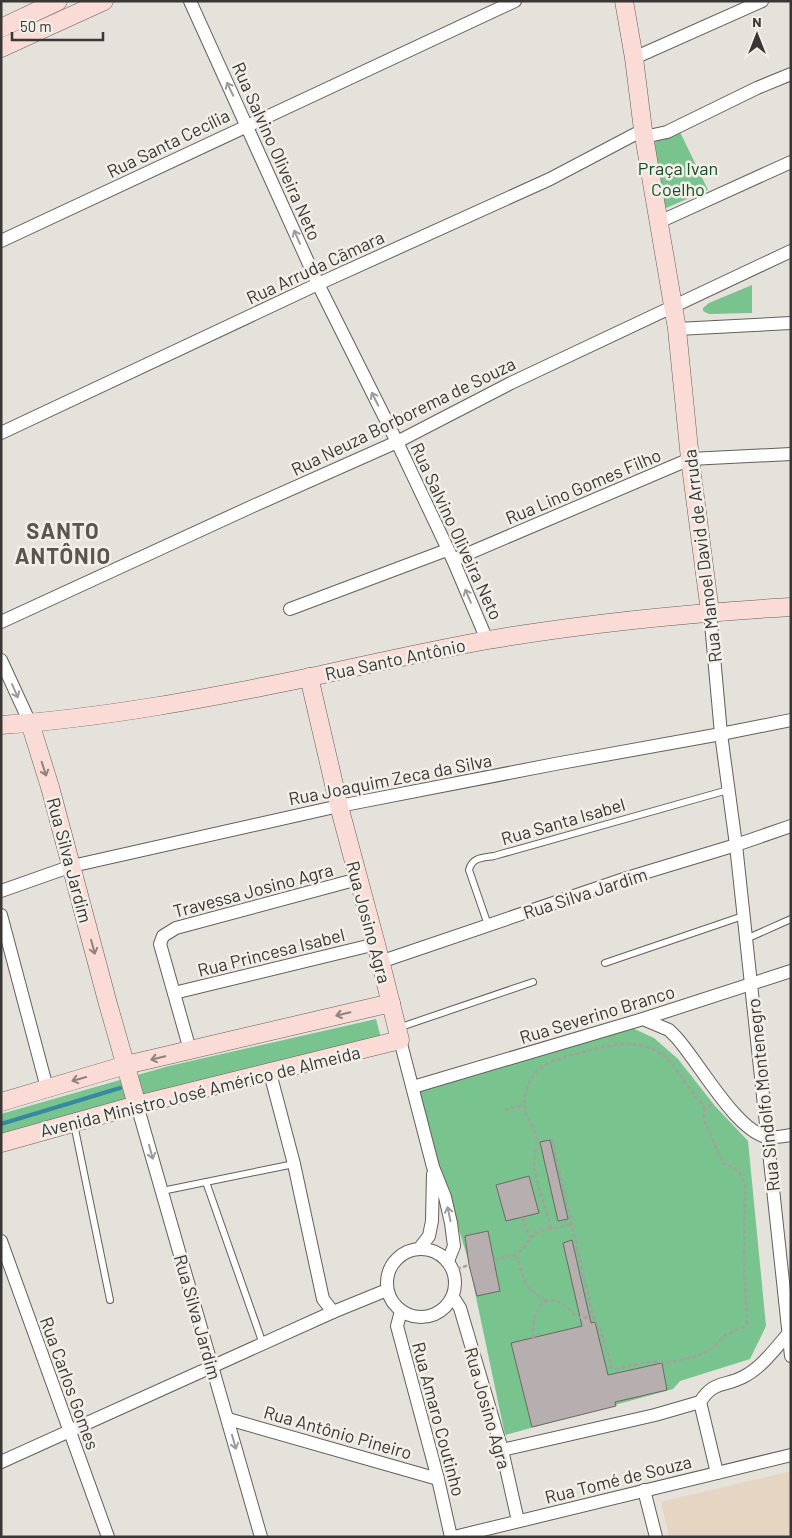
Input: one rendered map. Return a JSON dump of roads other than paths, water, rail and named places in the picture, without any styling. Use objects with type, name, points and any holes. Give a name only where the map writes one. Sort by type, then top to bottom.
[{"type":"street","points":[[1,28],[58,1]]},
{"type":"street","points":[[1,48],[104,1]]},
{"type":"street","name":"Rua Salvino Oliveira Neto","points":[[190,1],[318,284],[397,442],[487,640]]},
{"type":"street","name":"Rua Santa Cecília","points":[[1,241],[515,1]]},
{"type":"street","points":[[624,1],[634,58],[643,134]]},
{"type":"street","points":[[634,58],[762,1]]},
{"type":"street","name":"Rua Arruda Cãmara","points":[[1,433],[318,284],[550,179],[643,134],[661,135],[757,88],[791,74]]},
{"type":"street","name":"Rua Manoel David de Arruda","points":[[643,134],[677,329],[750,984]]},
{"type":"street","points":[[659,222],[791,162]]},
{"type":"street","name":"Rua Neuza Borborema de Souza","points":[[1,622],[397,442],[511,383],[791,251]]},
{"type":"street","points":[[677,329],[791,323]]},
{"type":"street","name":"Rua Lino Gomes Filho","points":[[290,609],[450,555],[690,459],[791,454]]},
{"type":"street","name":"Rua Santo Antônio","points":[[1,725],[30,723],[148,707],[229,693],[487,640],[633,620],[710,612],[791,608]]},
{"type":"street","name":"Rua Silva Jardim","points":[[1,660],[30,723],[50,787],[127,1068],[260,1537]]},
{"type":"street","name":"Rua Josino Agra","points":[[309,677],[339,806],[398,1034],[433,1167],[445,1197],[454,1246],[451,1266]]},
{"type":"street","name":"Rua Joaquim Zeca da Silva","points":[[1,891],[72,866],[339,806],[791,720]]},
{"type":"street","name":"Rua Silva Jardim","points":[[380,962],[627,878],[791,826]]},
{"type":"street","name":"Travessa Josino Agra","points":[[174,993],[160,944],[161,939],[166,933],[176,928],[358,879]]},
{"type":"street","points":[[1,915],[47,1088]]},
{"type":"street","name":"Rua Princesa Isabel","points":[[174,993],[376,944]]},
{"type":"street","name":"Rua Severino Branco","points":[[412,1087],[642,1019],[791,971]]},
{"type":"street","name":"Rua Sindolfo Montenegro","points":[[750,984],[789,1316],[788,1334],[791,1356]]},
{"type":"street","points":[[174,993],[190,1050]]},
{"type":"street","points":[[1,1102],[190,1050],[391,1002]]},
{"type":"street","points":[[642,1019],[656,1024],[676,1037],[721,1096],[754,1131],[768,1137],[791,1135]]},
{"type":"street","name":"Avenida Ministro José Américo de Almeida","points":[[1,1143],[73,1123],[137,1102],[270,1073],[398,1034]]},
{"type":"street","points":[[270,1073],[294,1164],[323,1300],[333,1312]]},
{"type":"street","name":"Rua Josino Agra","points":[[419,1249],[429,1236],[432,1221],[434,1205],[433,1167]]},
{"type":"street","name":"Rua Carlos Gomes","points":[[1,1241],[108,1537]]},
{"type":"street","points":[[401,1311],[391,1300],[387,1290],[387,1278],[391,1267],[398,1258],[408,1252],[419,1249],[430,1250],[441,1255],[451,1266],[456,1286],[453,1297]]},
{"type":"street","points":[[1,1462],[333,1312],[387,1290]]},
{"type":"street","name":"Rua Josino Agra","points":[[453,1297],[460,1308],[502,1450],[518,1521]]},
{"type":"street","name":"Rua Amaro Coutinho","points":[[452,1537],[397,1326],[401,1311],[418,1318],[428,1317],[443,1310],[453,1297]]},
{"type":"street","points":[[502,1450],[655,1415],[700,1402],[708,1390],[742,1378],[759,1366],[788,1334]]},
{"type":"street","points":[[700,1402],[717,1473]]},
{"type":"street","name":"Rua Antônio Pineiro","points":[[228,1419],[438,1479]]},
{"type":"street","name":"Rua Tomé de Souza","points":[[452,1537],[791,1455]]},
{"type":"street","points":[[644,1490],[656,1537]]},
{"type":"lane","name":"Rua Santa Isabel","points":[[488,925],[469,870],[470,864],[474,860],[728,790]]},
{"type":"lane","points":[[605,963],[743,916]]},
{"type":"lane","points":[[746,939],[791,919]]},
{"type":"lane","points":[[398,1034],[533,982]]},
{"type":"lane","points":[[73,1123],[110,1300]]},
{"type":"lane","points":[[162,1190],[294,1164]]},
{"type":"lane","points":[[206,1182],[263,1344]]},
{"type":"waterway","points":[[1,1124],[120,1088]]},
{"type":"district","name":"SANTO ANTÔNIO","points":[[63,542]]},
{"type":"park label","name":"Praça Ivan Coelho","points":[[678,178]]}]
